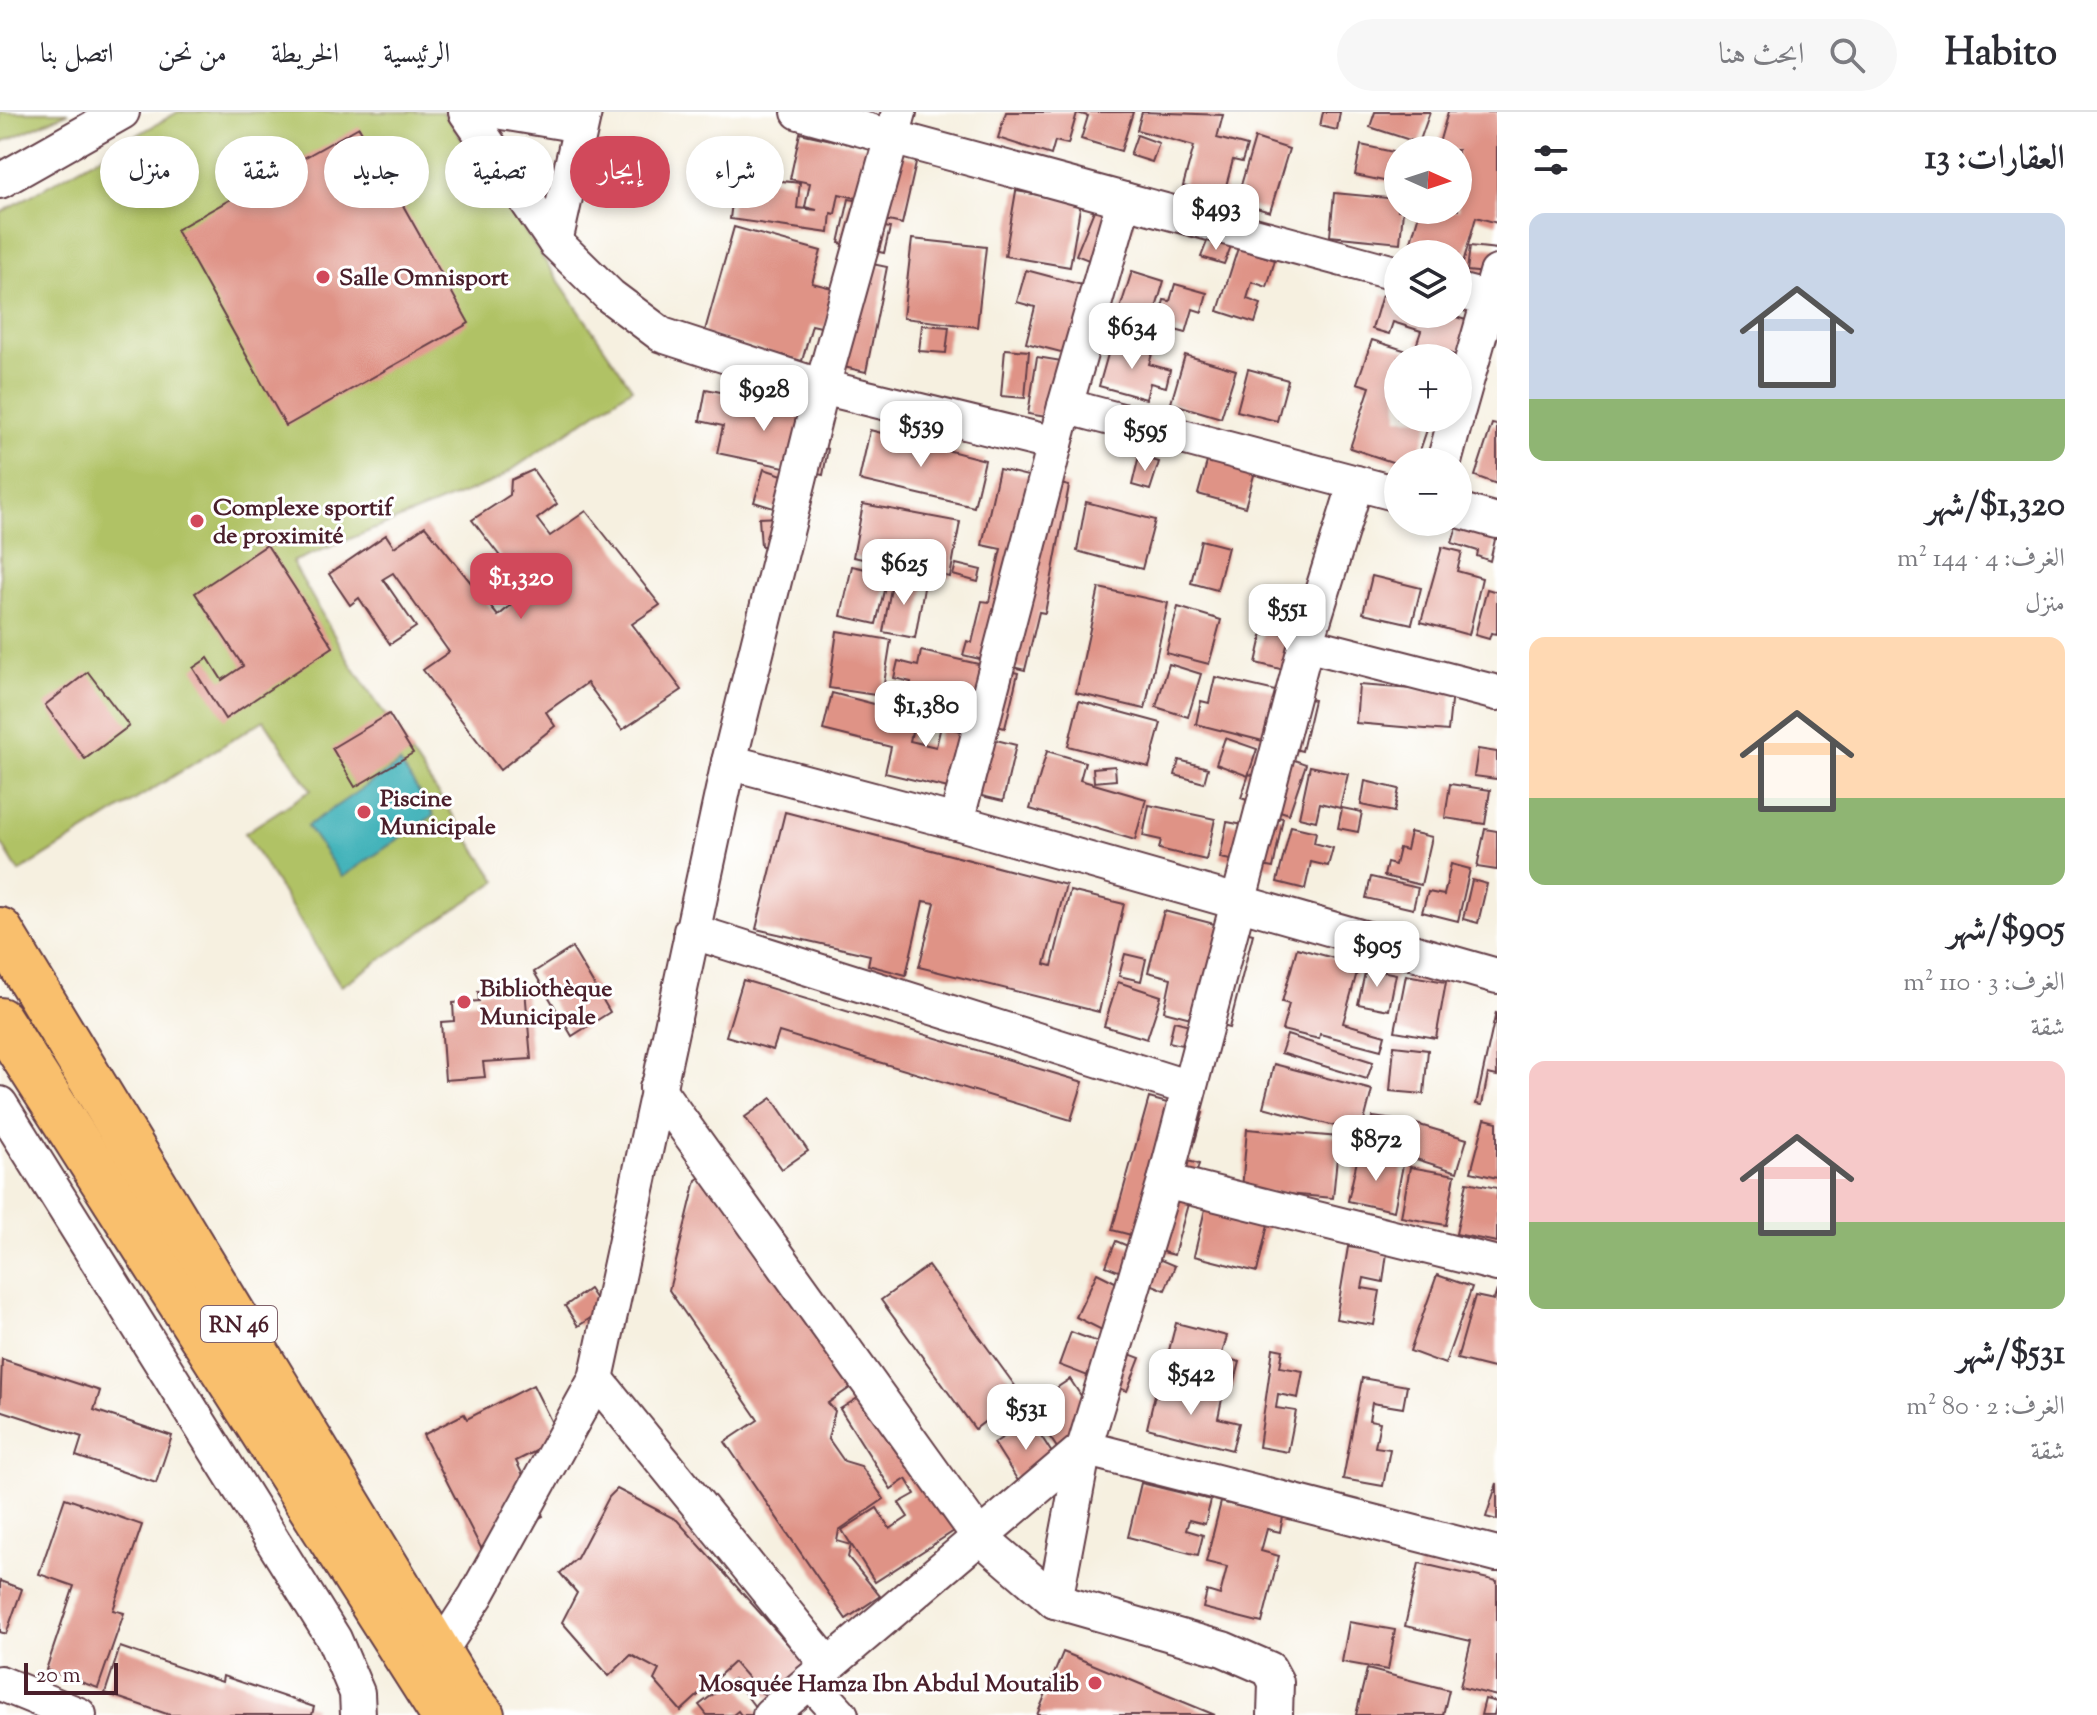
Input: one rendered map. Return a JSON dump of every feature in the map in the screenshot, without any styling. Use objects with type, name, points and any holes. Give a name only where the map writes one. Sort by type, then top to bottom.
[{"type":"main road","name":"RN 46","points":[[0,930],[439,1653],[482,1715]]},
{"type":"main road","name":"RN 46","points":[[0,1020],[443,1715]]},
{"type":"street","points":[[0,181],[122,112]]},
{"type":"street","points":[[466,112],[555,242],[610,296],[662,335],[822,387],[1055,444]]},
{"type":"street","points":[[502,112],[582,118],[555,242]]},
{"type":"street","points":[[799,112],[896,125],[1124,200],[1384,270]]},
{"type":"street","points":[[439,1653],[476,1596],[596,1379],[729,762],[822,387],[896,125]]},
{"type":"street","points":[[956,822],[1065,406],[1124,200]]},
{"type":"street","points":[[1481,288],[1483,375]]},
{"type":"street","points":[[1065,406],[1384,490]]},
{"type":"street","points":[[1055,1601],[1084,1448],[1165,1181],[1306,644],[1356,483]]},
{"type":"street","points":[[1472,514],[1497,521]]},
{"type":"street","points":[[1306,644],[1497,693]]},
{"type":"street","points":[[729,762],[956,822],[1497,976]]},
{"type":"street","points":[[691,931],[1189,1088]]},
{"type":"street","points":[[657,1088],[978,1535],[1055,1601],[1223,1649],[1269,1669],[1276,1682],[1275,1715]]},
{"type":"street","points":[[0,1104],[334,1639],[357,1693],[358,1715]]},
{"type":"street","points":[[1165,1181],[1497,1264]]},
{"type":"street","points":[[596,1379],[819,1673],[841,1715]]},
{"type":"street","points":[[770,1715],[1084,1448]]},
{"type":"street","points":[[1084,1448],[1497,1554]]},
{"type":"street","points":[[0,1683],[79,1715]]},
{"type":"green space","points":[[0,112],[69,112],[0,143]]},
{"type":"green space","name":"Complexe sportif de proximité","points":[[178,112],[443,112],[459,136],[445,136],[445,208],[509,208],[632,388],[497,480],[292,562],[350,663],[497,881],[341,986],[245,833],[311,790],[264,720],[19,872],[0,841],[0,213],[100,156],[100,208],[199,208],[199,136],[136,136]]},
{"type":"water","points":[[400,763],[434,815],[342,877],[307,826]]},
{"type":"building","points":[[1006,112],[1133,112],[1121,151],[1081,139],[1088,116],[1077,113],[1068,144],[1055,141],[1051,155],[998,138]]},
{"type":"building","points":[[1142,112],[1223,115],[1217,138],[1247,146],[1242,162],[1233,160],[1223,197],[1183,186],[1194,146],[1137,130]]},
{"type":"building","points":[[1323,112],[1340,112],[1337,130],[1320,126]]},
{"type":"building","points":[[1375,112],[1430,112],[1421,136],[1398,136],[1370,127]]},
{"type":"building","points":[[1448,112],[1497,112],[1497,223],[1476,217],[1470,240],[1411,240],[1416,224],[1472,224],[1472,136],[1441,136]]},
{"type":"building","name":"Salle Omnisport","points":[[359,127],[364,136],[343,136]]},
{"type":"building","points":[[800,133],[917,159],[902,224],[862,215],[865,200],[839,194],[835,214],[831,213],[829,233],[730,219],[731,208],[784,208],[784,181],[800,183],[797,208],[817,210],[805,207],[810,183],[790,179]]},
{"type":"building","points":[[1137,135],[1159,143],[1152,162],[1130,155]]},
{"type":"building","points":[[1255,138],[1289,149],[1270,212],[1236,202]]},
{"type":"building","points":[[1361,145],[1384,150],[1384,181],[1355,175]]},
{"type":"building","name":"Salle Omnisport","points":[[324,147],[324,208],[404,208],[469,323],[286,426],[176,230],[215,208],[308,208],[308,156]]},
{"type":"building","points":[[1016,191],[1081,202],[1070,267],[1005,256]]},
{"type":"building","points":[[1334,193],[1384,198],[1384,224],[1402,224],[1400,240],[1330,236]]},
{"type":"building","points":[[849,199],[861,201],[856,221],[890,228],[884,253],[839,243]]},
{"type":"building","points":[[1095,208],[1135,224],[1116,271],[1076,255]]},
{"type":"building","points":[[734,227],[821,251],[812,283],[836,289],[825,328],[812,325],[802,361],[704,334]]},
{"type":"building","points":[[912,239],[986,247],[977,327],[903,318]]},
{"type":"building","points":[[1208,239],[1231,246],[1224,264],[1201,257]]},
{"type":"building","points":[[1472,246],[1497,249],[1497,274],[1472,272]]},
{"type":"building","points":[[1238,248],[1275,260],[1267,287],[1252,282],[1247,299],[1261,304],[1255,323],[1218,311]]},
{"type":"building","points":[[848,259],[887,267],[866,372],[826,363]]},
{"type":"building","points":[[1026,270],[1086,286],[1092,360],[1026,343],[1035,307],[1017,302]]},
{"type":"building","points":[[1132,271],[1164,281],[1145,345],[1112,334]]},
{"type":"building","points":[[1175,284],[1207,293],[1202,312],[1193,309],[1186,333],[1175,330],[1170,347],[1153,342],[1164,300],[1170,301]]},
{"type":"building","points":[[1384,296],[1384,328],[1391,328],[1389,334],[1372,329]]},
{"type":"building","points":[[922,325],[949,327],[946,353],[919,351]]},
{"type":"building","points":[[1412,328],[1467,328],[1462,344],[1417,343],[1421,331]]},
{"type":"building","points":[[1112,340],[1153,351],[1149,364],[1170,370],[1166,387],[1150,383],[1146,399],[1099,386]]},
{"type":"building","points":[[1372,340],[1385,344],[1384,432],[1426,432],[1421,448],[1384,448],[1384,459],[1350,448],[1370,387],[1357,383]]},
{"type":"building","points":[[1005,349],[1029,351],[1025,398],[1001,396]]},
{"type":"building","points":[[1185,355],[1236,370],[1221,418],[1171,403]]},
{"type":"building","points":[[1037,357],[1080,364],[1071,421],[1028,414]]},
{"type":"building","points":[[1248,369],[1288,380],[1277,421],[1237,411]]},
{"type":"building","points":[[706,389],[764,401],[762,412],[781,416],[783,406],[807,411],[819,447],[828,449],[823,475],[717,453],[723,426],[700,421]]},
{"type":"building","points":[[1492,424],[1497,425],[1497,484],[1475,476]]},
{"type":"building","points":[[870,430],[985,460],[974,507],[859,480]]},
{"type":"building","points":[[1209,455],[1256,468],[1245,507],[1198,494]]},
{"type":"building","points":[[1139,456],[1159,462],[1150,490],[1132,485]]},
{"type":"building","points":[[764,469],[813,485],[803,517],[754,502]]},
{"type":"building","points":[[999,469],[1069,486],[1045,613],[1039,612],[1025,670],[963,655],[967,641],[972,643],[982,601],[989,602],[1001,549],[982,545]]},
{"type":"building","points":[[533,470],[557,504],[537,519],[550,536],[586,511],[660,605],[632,624],[682,690],[622,730],[587,683],[546,712],[555,726],[500,770],[423,670],[449,652],[393,573],[383,579],[416,627],[390,644],[359,598],[350,605],[329,574],[386,535],[394,547],[425,526],[498,616],[510,606],[488,579],[506,564],[472,520],[510,495],[511,480]]},
{"type":"building","points":[[1086,502],[1155,520],[1142,569],[1077,551]]},
{"type":"building","points":[[863,504],[960,522],[950,577],[853,557]]},
{"type":"building","points":[[781,517],[782,545],[761,546],[759,518]]},
{"type":"building","points":[[1472,524],[1497,531],[1490,561],[1477,556],[1478,551],[1452,543],[1454,536],[1472,536]]},
{"type":"building","points":[[1201,540],[1228,547],[1217,590],[1191,583]]},
{"type":"building","points":[[267,545],[333,647],[225,719],[193,668],[208,658],[222,680],[243,666],[195,593]]},
{"type":"building","points":[[1442,547],[1462,552],[1457,571],[1482,578],[1469,635],[1421,622]]},
{"type":"building","points":[[956,564],[981,570],[978,582],[953,575]]},
{"type":"building","points":[[852,566],[888,574],[876,624],[841,616]]},
{"type":"building","points":[[1372,576],[1421,588],[1412,624],[1363,613]]},
{"type":"building","points":[[893,577],[925,582],[915,638],[883,632]]},
{"type":"building","points":[[1099,588],[1168,603],[1145,709],[1076,693]]},
{"type":"building","points":[[1487,589],[1497,592],[1497,634],[1491,633],[1489,639],[1475,635]]},
{"type":"building","points":[[1178,607],[1221,620],[1209,664],[1166,653]]},
{"type":"building","points":[[1264,628],[1318,642],[1309,676],[1256,663]]},
{"type":"building","points":[[837,631],[891,640],[882,696],[829,688]]},
{"type":"building","points":[[921,651],[1018,673],[1005,728],[906,704],[911,682],[894,678],[898,661],[918,666]]},
{"type":"building","points":[[1169,664],[1201,674],[1188,717],[1156,707]]},
{"type":"building","points":[[88,672],[129,726],[85,759],[45,705]]},
{"type":"building","points":[[1215,677],[1314,700],[1302,751],[1196,724],[1201,701],[1209,703]]},
{"type":"building","points":[[1359,685],[1452,692],[1448,731],[1356,723]]},
{"type":"building","points":[[832,693],[916,715],[910,741],[936,747],[941,726],[1016,745],[1003,801],[885,773],[891,747],[823,730]]},
{"type":"building","points":[[1079,701],[1161,723],[1149,767],[1068,746]]},
{"type":"building","points":[[389,714],[413,753],[355,787],[332,748]]},
{"type":"building","points":[[1225,738],[1257,749],[1248,776],[1216,764]]},
{"type":"building","points":[[1478,749],[1497,752],[1497,779],[1474,776]]},
{"type":"building","points":[[1047,751],[1085,762],[1080,780],[1146,799],[1135,840],[1030,809]]},
{"type":"building","points":[[1268,751],[1306,764],[1289,814],[1241,798],[1249,774],[1259,777]]},
{"type":"building","points":[[1179,760],[1208,768],[1204,783],[1175,775]]},
{"type":"building","points":[[1115,766],[1116,780],[1094,782],[1093,768]]},
{"type":"building","points":[[1310,766],[1348,774],[1340,808],[1320,803],[1316,821],[1299,817]]},
{"type":"building","points":[[1365,781],[1399,789],[1394,812],[1361,805]]},
{"type":"building","points":[[1450,784],[1490,790],[1485,824],[1445,818]]},
{"type":"building","points":[[1149,805],[1215,819],[1206,860],[1159,849],[1161,840],[1143,836]]},
{"type":"building","points":[[1342,808],[1362,812],[1358,832],[1338,828]]},
{"type":"building","points":[[785,812],[1066,885],[1045,964],[1052,966],[1070,891],[1124,904],[1099,1012],[919,967],[935,903],[923,901],[906,975],[868,965],[870,955],[756,929]]},
{"type":"building","points":[[1262,814],[1283,818],[1273,868],[1220,858],[1227,822],[1260,828]]},
{"type":"building","points":[[1291,826],[1316,832],[1314,843],[1333,848],[1328,866],[1311,862],[1305,889],[1277,882]]},
{"type":"building","points":[[1485,829],[1497,831],[1497,870],[1477,867]]},
{"type":"building","points":[[1410,832],[1432,837],[1421,885],[1384,876],[1387,863],[1395,865],[1399,848],[1406,850]]},
{"type":"building","points":[[1451,864],[1470,869],[1458,921],[1422,912],[1428,892],[1444,895]]},
{"type":"building","points":[[1371,877],[1418,888],[1413,909],[1366,898]]},
{"type":"building","points":[[1472,880],[1487,884],[1478,923],[1463,919]]},
{"type":"building","points":[[1164,911],[1253,934],[1229,1028],[1164,1011],[1171,978],[1148,972]]},
{"type":"building","points":[[572,948],[610,1012],[572,1036],[534,972]]},
{"type":"building","points":[[1297,948],[1359,965],[1343,1023],[1385,1035],[1381,1050],[1320,1034],[1319,1039],[1282,1030],[1289,1004],[1282,1002]]},
{"type":"building","points":[[1125,954],[1146,959],[1141,981],[1119,976]]},
{"type":"building","points":[[1366,968],[1396,974],[1389,1010],[1358,1004]]},
{"type":"building","points":[[1406,975],[1446,982],[1436,1038],[1395,1031]]},
{"type":"building","points":[[743,980],[1083,1082],[1071,1120],[779,1032],[773,1050],[726,1036]]},
{"type":"building","points":[[1118,982],[1161,996],[1147,1039],[1104,1026]]},
{"type":"building","points":[[525,989],[531,1059],[483,1062],[485,1077],[445,1080],[441,1022],[454,1021],[453,1003],[479,1001],[478,992]]},
{"type":"building","points":[[1496,1012],[1497,1076],[1488,1074],[1482,1105],[1476,1104]]},
{"type":"building","points":[[1174,1021],[1217,1032],[1212,1052],[1169,1042]]},
{"type":"building","points":[[1287,1035],[1373,1062],[1367,1079],[1281,1053]]},
{"type":"building","points":[[1394,1046],[1428,1050],[1424,1094],[1390,1091]]},
{"type":"building","points":[[1274,1064],[1372,1090],[1361,1133],[1263,1107]]},
{"type":"building","points":[[772,1098],[808,1151],[782,1169],[745,1117]]},
{"type":"building","points":[[1149,1098],[1203,1113],[1195,1141],[1163,1132],[1158,1153],[1199,1164],[1174,1255],[1156,1250],[1158,1242],[1112,1230]]},
{"type":"building","points":[[1373,1117],[1395,1120],[1391,1153],[1368,1150]]},
{"type":"building","points":[[1485,1119],[1497,1122],[1497,1178],[1471,1172]]},
{"type":"building","points":[[1406,1121],[1467,1139],[1457,1172],[1397,1153]]},
{"type":"building","points":[[1247,1129],[1339,1137],[1333,1198],[1242,1190]]},
{"type":"building","points":[[1358,1156],[1403,1165],[1394,1211],[1348,1201]]},
{"type":"building","points":[[719,1164],[873,1372],[828,1403],[835,1411],[828,1438],[844,1461],[861,1466],[884,1499],[839,1530],[837,1541],[851,1545],[848,1557],[880,1596],[846,1619],[725,1442],[758,1420],[669,1290],[696,1180]]},
{"type":"building","points":[[1410,1167],[1455,1175],[1446,1225],[1401,1217]]},
{"type":"building","points":[[1467,1182],[1497,1188],[1497,1242],[1456,1234]]},
{"type":"building","points":[[1206,1205],[1269,1220],[1257,1272],[1194,1256]]},
{"type":"building","points":[[1116,1241],[1175,1266],[1165,1290],[1106,1266]]},
{"type":"building","points":[[1348,1247],[1387,1253],[1383,1282],[1364,1278],[1362,1288],[1380,1291],[1374,1325],[1336,1319]]},
{"type":"building","points":[[928,1266],[1021,1394],[975,1429],[881,1300]]},
{"type":"building","points":[[1097,1273],[1149,1299],[1128,1343],[1076,1317]]},
{"type":"building","points":[[1437,1275],[1472,1287],[1445,1364],[1410,1351]]},
{"type":"building","points":[[589,1289],[603,1310],[578,1326],[565,1306]]},
{"type":"building","points":[[1497,1290],[1497,1369],[1457,1359],[1475,1296],[1494,1300]]},
{"type":"building","points":[[1176,1323],[1227,1336],[1221,1357],[1240,1362],[1233,1388],[1164,1370]]},
{"type":"building","points":[[1071,1332],[1140,1358],[1127,1391],[1059,1365]]},
{"type":"building","points":[[1273,1348],[1283,1350],[1280,1367],[1303,1371],[1298,1398],[1278,1394],[1276,1408],[1296,1411],[1288,1452],[1259,1447]]},
{"type":"building","points":[[2,1359],[100,1391],[94,1410],[172,1436],[156,1483],[76,1456],[82,1437],[0,1410]]},
{"type":"building","points":[[1362,1378],[1407,1386],[1403,1408],[1372,1403],[1369,1420],[1380,1422],[1375,1447],[1390,1449],[1383,1486],[1343,1479]]},
{"type":"building","points":[[1070,1379],[1104,1431],[1064,1458],[1041,1424],[1061,1411],[1049,1393]]},
{"type":"building","points":[[1158,1382],[1222,1399],[1218,1418],[1239,1423],[1232,1450],[1147,1428]]},
{"type":"building","points":[[880,1384],[968,1522],[875,1582],[842,1530],[877,1508],[890,1529],[908,1517],[899,1503],[915,1494],[906,1479],[891,1489],[840,1409]]},
{"type":"building","points":[[533,1385],[560,1439],[516,1461],[543,1516],[481,1548],[423,1435],[464,1414],[467,1419]]},
{"type":"building","points":[[1031,1420],[1057,1461],[1020,1484],[994,1443]]},
{"type":"building","points":[[1141,1483],[1211,1500],[1205,1524],[1189,1520],[1186,1530],[1203,1535],[1198,1555],[1128,1537]]},
{"type":"building","points":[[1497,1483],[1497,1520],[1486,1517]]},
{"type":"building","points":[[617,1489],[677,1520],[811,1670],[776,1700],[760,1692],[734,1662],[681,1711],[654,1680],[659,1670],[631,1655],[609,1676],[562,1622],[577,1593],[560,1573],[577,1558],[609,1497]]},
{"type":"building","points":[[65,1498],[142,1525],[113,1610],[124,1613],[98,1688],[46,1670],[74,1586],[39,1574]]},
{"type":"building","points":[[1221,1502],[1283,1517],[1280,1532],[1267,1529],[1261,1551],[1279,1556],[1262,1623],[1203,1608],[1207,1591],[1220,1595],[1227,1567],[1206,1562]]},
{"type":"building","points":[[1419,1563],[1497,1581],[1497,1696],[1460,1687],[1471,1641],[1405,1626]]},
{"type":"building","points":[[0,1581],[22,1589],[6,1634],[0,1632]]},
{"type":"building","points":[[1349,1622],[1395,1630],[1388,1670],[1342,1662]]},
{"type":"building","points":[[120,1647],[222,1682],[223,1676],[314,1707],[312,1715],[170,1715],[105,1693]]},
{"type":"building","name":"Mosquée Hamza Ibn Abdul Moutalib","points":[[1063,1652],[1215,1715],[1037,1715]]},
{"type":"building","points":[[1367,1669],[1449,1690],[1443,1715],[1356,1715]]},
{"type":"building","points":[[734,1679],[761,1715],[741,1715],[738,1711],[733,1715],[707,1715],[699,1705]]},
{"type":"building","points":[[1485,1699],[1497,1702],[1494,1715],[1481,1715]]},
{"type":"place","name":"Salle Omnisport","points":[[323,277]]},
{"type":"place","name":"Complexe sportif de proximité","points":[[197,521]]},
{"type":"place","name":"Piscine Municipale","points":[[364,812]]},
{"type":"place","name":"Bibliothèque Municipale","points":[[464,1002]]},
{"type":"place","name":"Mosquée Hamza Ibn Abdul Moutalib","points":[[1095,1683]]}]
